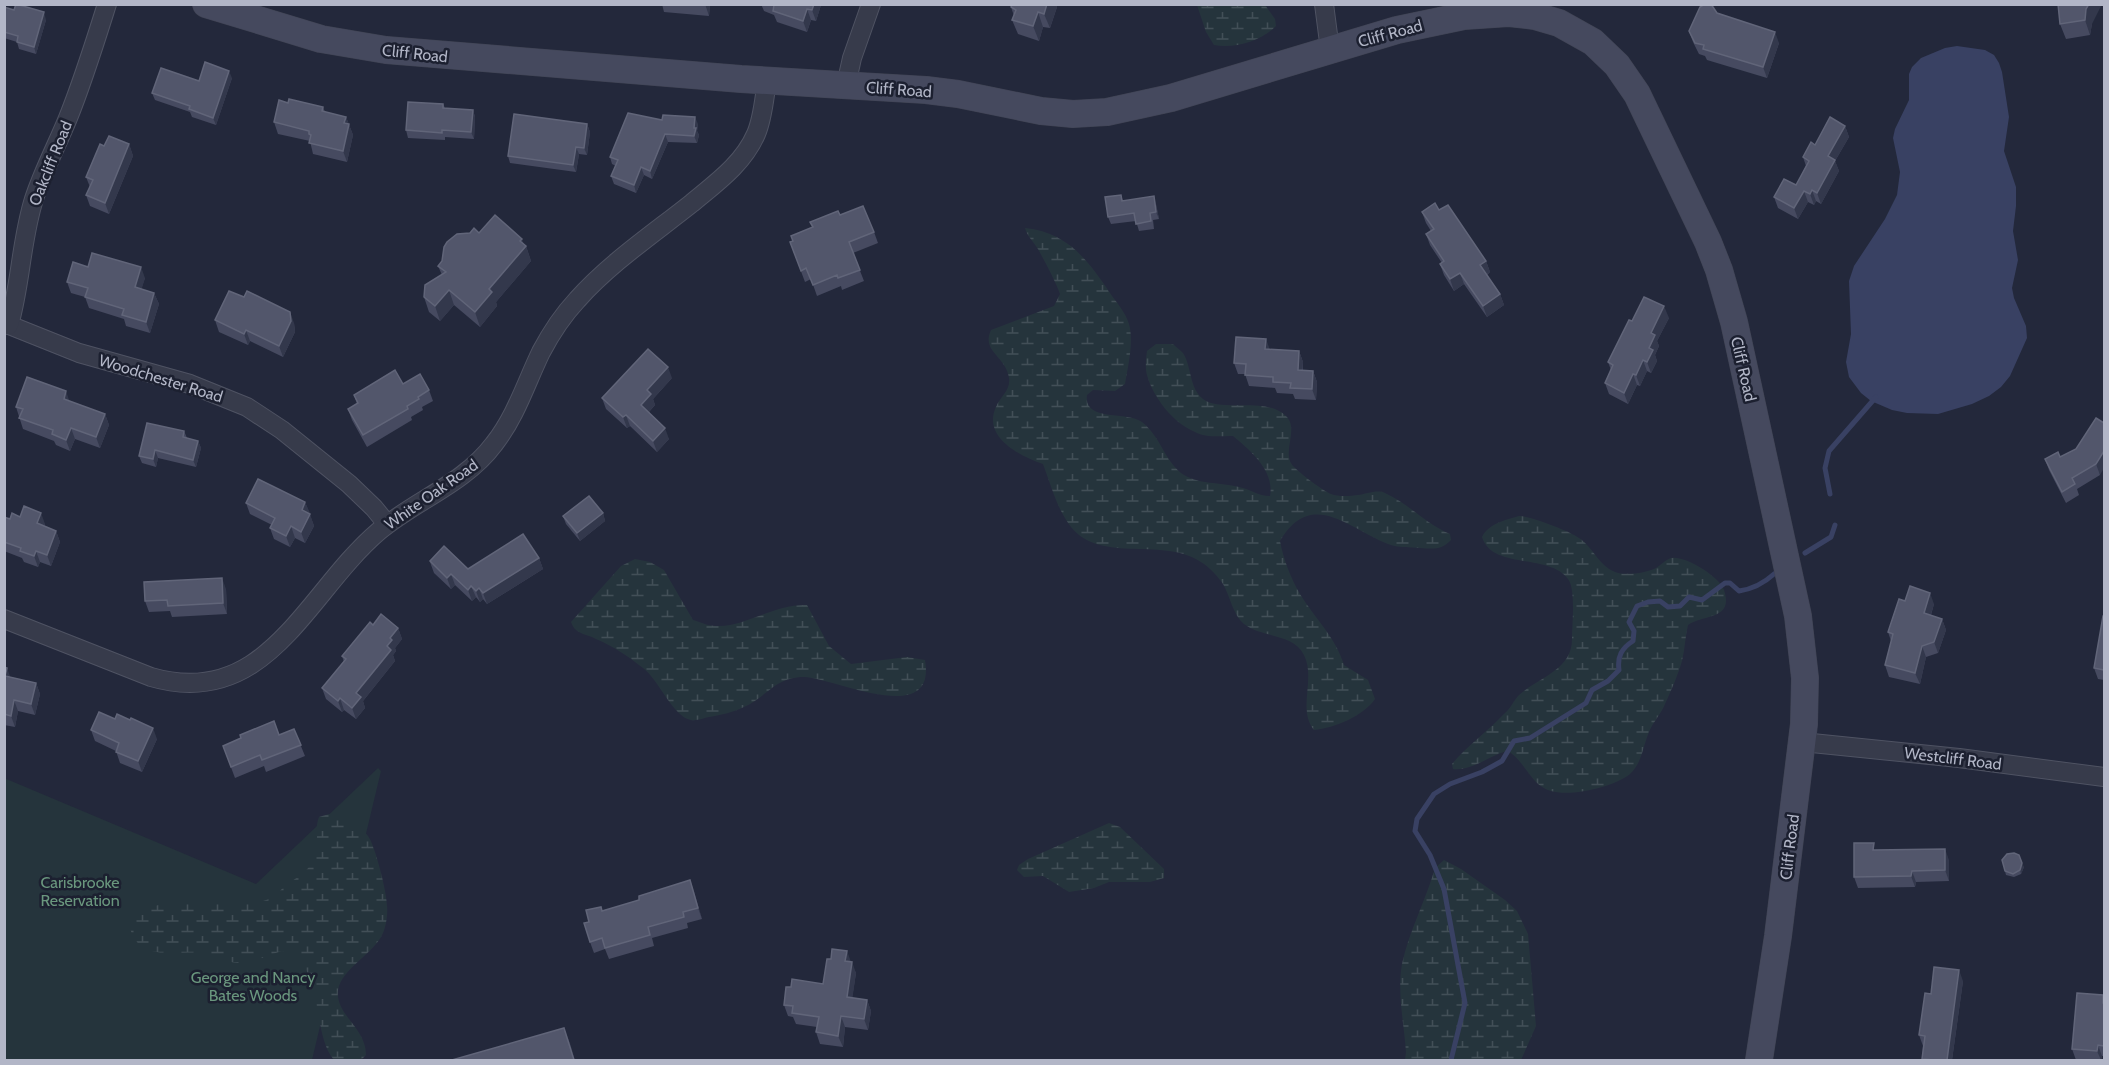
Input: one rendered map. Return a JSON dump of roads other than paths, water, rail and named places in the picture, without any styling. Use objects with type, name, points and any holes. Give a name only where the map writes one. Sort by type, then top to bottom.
[{"type":"street","name":"Oakcliff Road","points":[[7,324],[15,305],[27,221],[45,169],[68,117],[106,4]]},
{"type":"street","name":"Cliff Road","points":[[206,4],[312,37],[377,49],[476,59],[942,92],[1041,111],[1085,114],[1122,109],[1171,98],[1329,50],[1439,20],[1480,14],[1509,13],[1546,19],[1582,35],[1602,49],[1623,73],[1648,115],[1708,242],[1729,302],[1798,616],[1804,678],[1802,742],[1778,936],[1759,1060]]},
{"type":"street","points":[[846,85],[852,58],[871,4]]},
{"type":"street","points":[[1324,4],[1329,50]]},
{"type":"street","name":"White Oak Road","points":[[4,619],[161,680],[191,683],[217,680],[250,666],[272,649],[354,555],[387,524],[453,483],[480,460],[507,427],[542,351],[558,324],[578,299],[614,265],[721,180],[744,154],[756,134],[767,81]]},
{"type":"street","name":"Woodchester Road","points":[[7,324],[79,353],[190,384],[247,407],[282,430],[349,484],[387,524]]},
{"type":"street","name":"Westcliff Road","points":[[1802,742],[1959,758],[2104,777]]},
{"type":"water","points":[[1957,46],[1985,50],[1994,55],[2002,72],[2009,117],[2004,151],[2016,187],[2013,231],[2018,260],[2012,288],[2026,326],[2027,338],[2010,376],[1989,396],[1972,404],[1938,414],[1907,413],[1892,410],[1871,401],[1861,393],[1849,377],[1846,362],[1851,334],[1849,281],[1854,266],[1885,219],[1897,195],[1900,172],[1893,138],[1909,100],[1909,74],[1912,67],[1921,58],[1945,48]]},
{"type":"waterway","points":[[1830,494],[1825,468],[1829,451],[1876,397]]},
{"type":"waterway","points":[[1805,553],[1831,537],[1835,525]]},
{"type":"waterway","points":[[1451,1060],[1465,1003],[1444,889],[1430,855],[1415,831],[1417,819],[1434,794],[1450,784],[1482,772],[1502,761],[1514,741],[1530,738],[1586,703],[1592,690],[1608,681],[1619,670],[1621,653],[1633,641],[1634,631],[1629,622],[1637,606],[1660,601],[1668,607],[1680,606],[1689,597],[1702,600],[1725,583],[1730,583],[1739,591],[1758,586],[1774,574]]},
{"type":"park label","name":"Carisbrooke Reservation","points":[[80,891]]},
{"type":"park label","name":"George and Nancy Bates Woods","points":[[253,986]]}]
